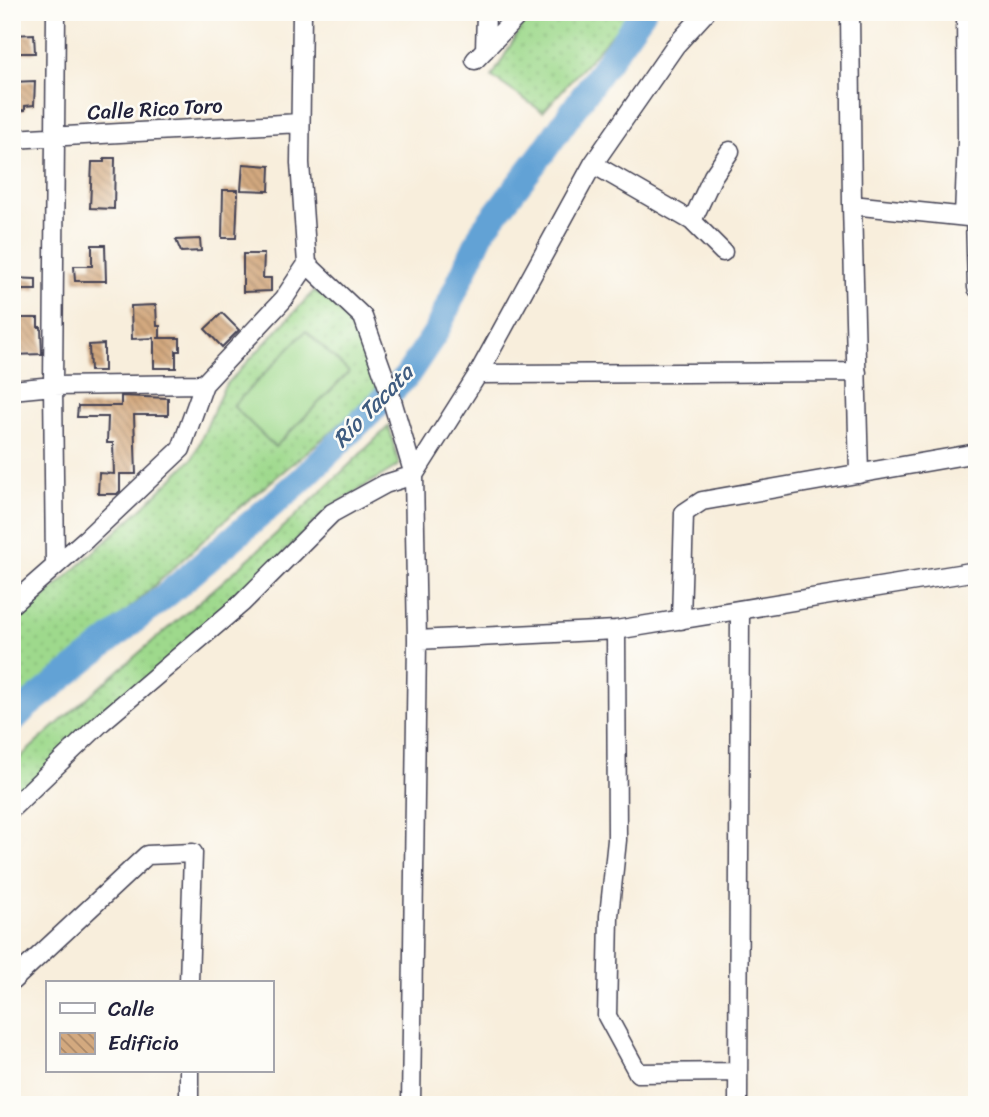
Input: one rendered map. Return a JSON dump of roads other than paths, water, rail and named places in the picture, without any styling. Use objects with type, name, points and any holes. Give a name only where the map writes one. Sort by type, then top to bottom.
[{"type":"street","points":[[55,565],[53,386],[56,12]]},
{"type":"street","points":[[12,604],[95,531],[181,449],[204,384],[283,300],[307,264],[300,163],[302,12]]},
{"type":"street","points":[[486,12],[480,55],[521,12]]},
{"type":"street","points":[[12,808],[102,722],[242,603],[332,513],[386,484],[414,475],[478,374],[593,164],[675,46],[706,12]]},
{"type":"street","points":[[850,12],[859,474]]},
{"type":"street","points":[[966,12],[967,140],[977,288]]},
{"type":"street","name":"Calle Rico Toro","points":[[12,139],[300,123]]},
{"type":"street","points":[[692,221],[713,176],[730,150]]},
{"type":"street","points":[[593,164],[692,221],[723,252]]},
{"type":"street","points":[[852,205],[972,217]]},
{"type":"street","points":[[307,264],[363,317],[388,387],[414,475],[416,640],[411,1105]]},
{"type":"street","points":[[478,374],[857,372]]},
{"type":"street","points":[[12,390],[53,386],[204,384]]},
{"type":"street","points":[[681,620],[684,513],[702,501],[977,453]]},
{"type":"street","points":[[416,640],[616,630],[977,571]]},
{"type":"street","points":[[738,1105],[740,610]]},
{"type":"street","points":[[616,630],[617,840],[609,916],[607,1016],[638,1073],[738,1072]]},
{"type":"street","points":[[12,981],[147,855],[192,853],[189,981]]},
{"type":"street","points":[[189,1072],[189,1105]]},
{"type":"waterway","name":"Río Tacata","points":[[12,721],[300,481],[406,377],[436,332],[483,230],[541,155],[643,12]]}]
